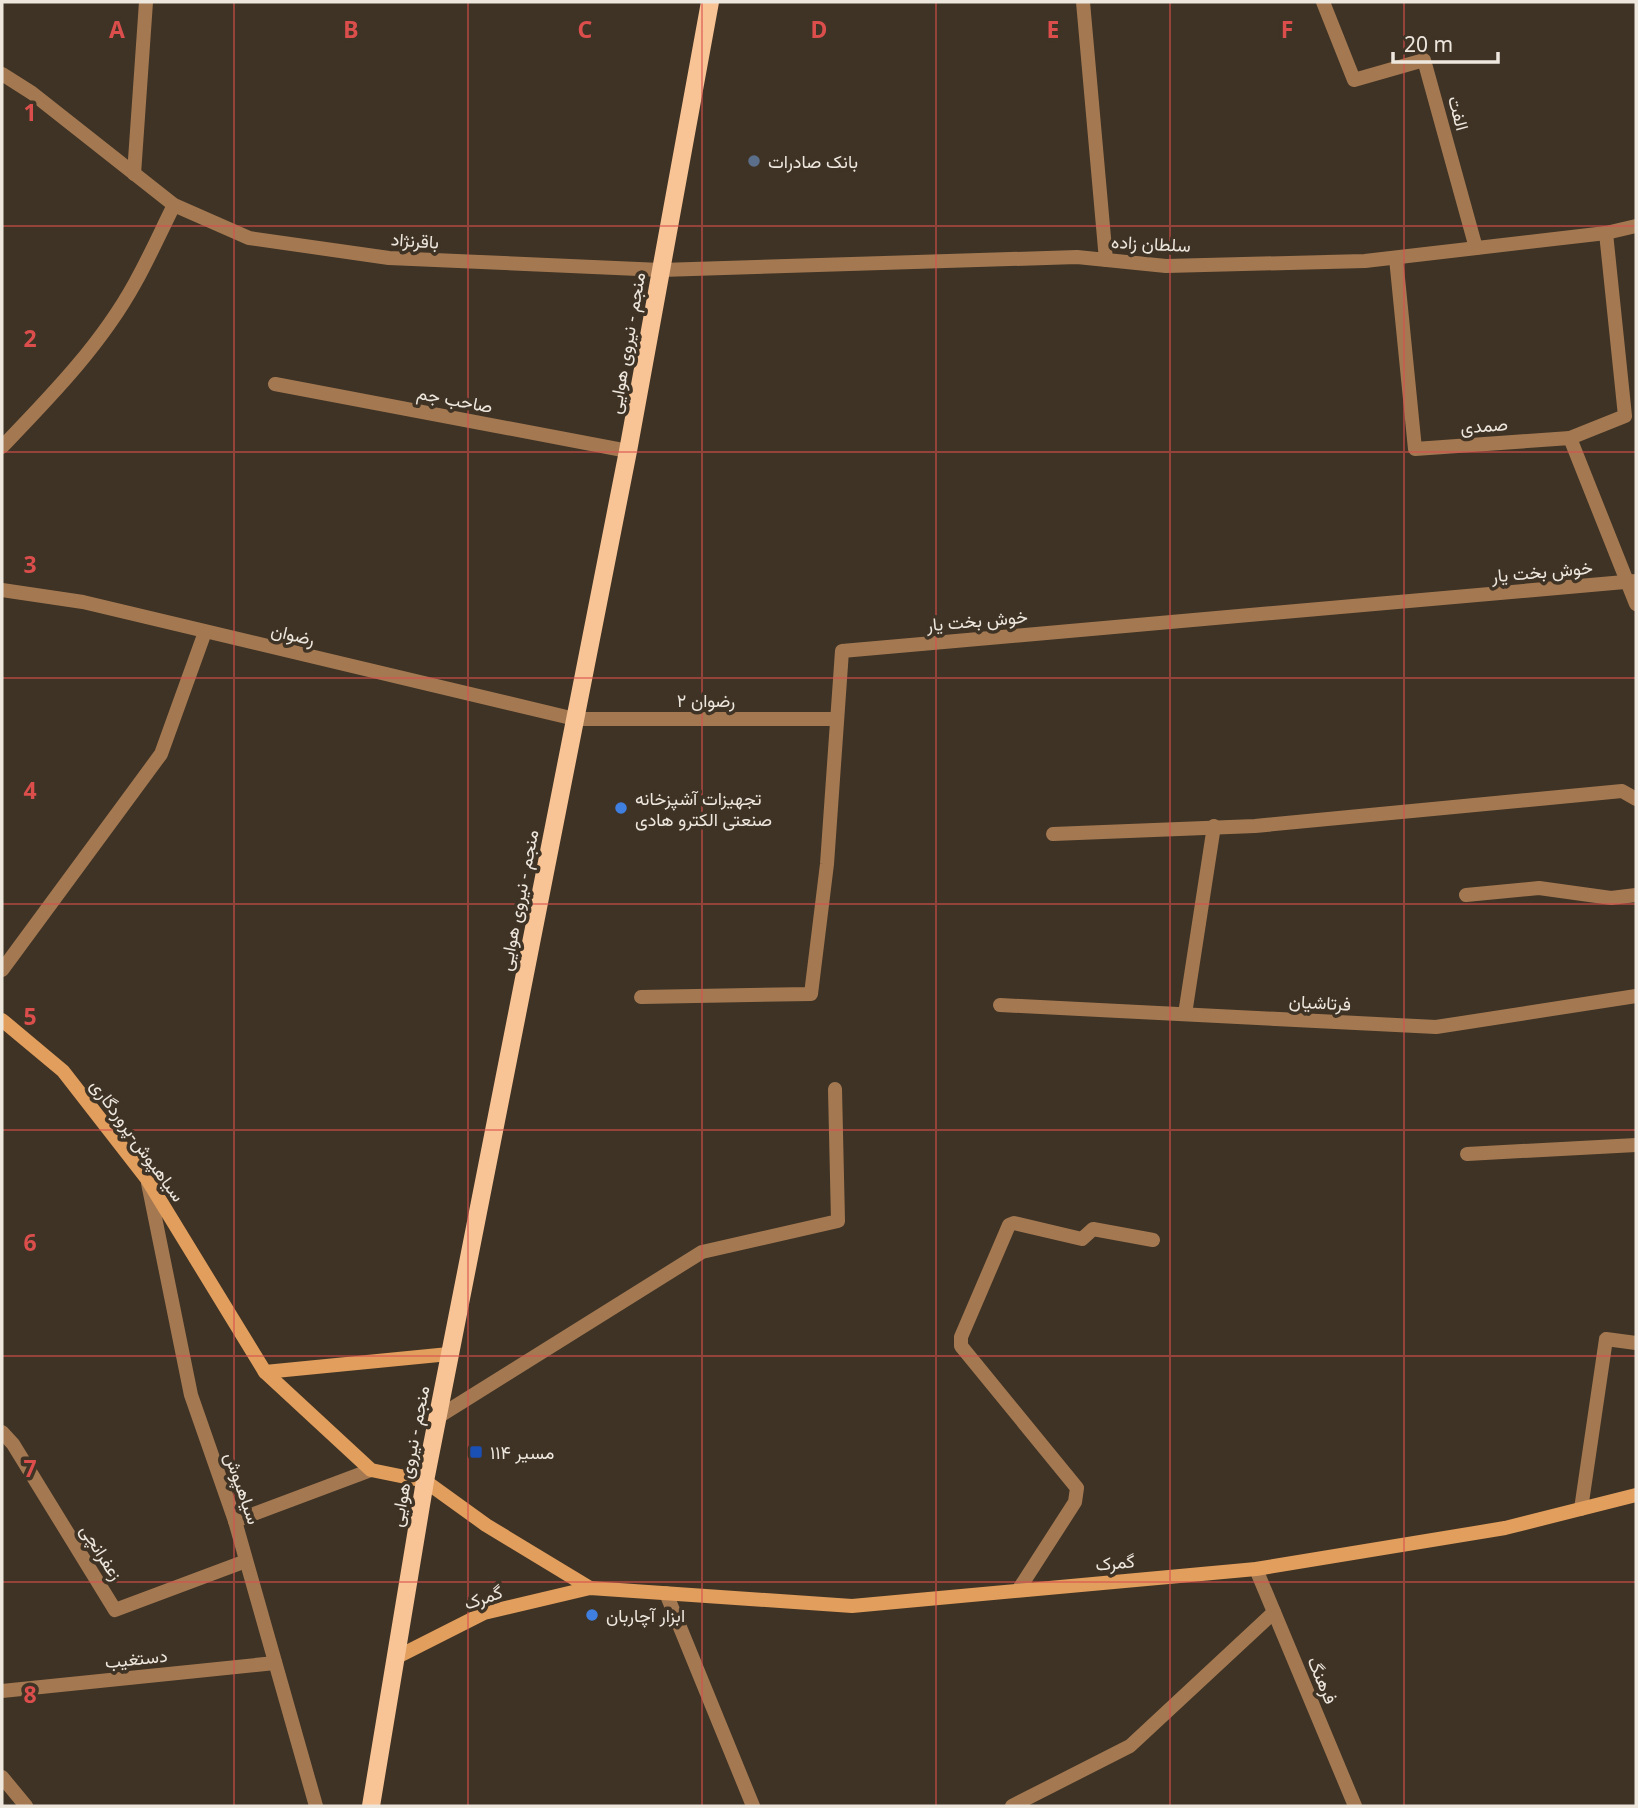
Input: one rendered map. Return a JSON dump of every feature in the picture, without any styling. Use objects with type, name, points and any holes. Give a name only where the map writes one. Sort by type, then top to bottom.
[{"type":"main road","name":"منجم - نیروی هوایی","points":[[371,1806],[425,1481],[628,452],[710,2]]},
{"type":"street","points":[[134,173],[146,2]]},
{"type":"street","points":[[1083,2],[1106,260]]},
{"type":"street","name":"الفت","points":[[1323,2],[1354,80],[1424,60],[1476,248]]},
{"type":"street","name":"باقرنژاد","points":[[2,74],[32,93],[174,205],[249,238],[389,258],[661,270]]},
{"type":"street","points":[[2,447],[66,380],[111,321],[135,285],[174,205]]},
{"type":"street","points":[[1636,216],[1636,227]]},
{"type":"street","name":"سلطان زاده","points":[[661,270],[1077,257],[1166,266],[1364,261],[1606,233],[1636,227]]},
{"type":"street","points":[[1606,233],[1625,416],[1570,438],[1632,582],[1636,604]]},
{"type":"street","name":"صمدی","points":[[1396,258],[1415,449],[1570,438]]},
{"type":"street","name":"صاحب جم","points":[[275,384],[628,452]]},
{"type":"street","name":"خوش بخت یار","points":[[641,997],[811,994],[827,864],[842,651],[1632,582]]},
{"type":"street","name":"رضوان","points":[[2,590],[83,602],[575,719]]},
{"type":"street","points":[[2,971],[161,754],[205,632]]},
{"type":"street","name":"رضوان ۲","points":[[575,719],[837,719]]},
{"type":"street","points":[[1054,834],[1255,826],[1622,791],[1636,799]]},
{"type":"street","points":[[1185,1014],[1214,826]]},
{"type":"street","points":[[1466,895],[1539,888],[1611,898],[1636,895]]},
{"type":"street","name":"فرتاشیان","points":[[1000,1004],[1436,1027],[1636,996]]},
{"type":"street","name":"سیاهپوش-پروردگاری","points":[[2,1020],[63,1071],[147,1179],[265,1372],[371,1470]]},
{"type":"street","points":[[438,1417],[702,1252],[838,1221],[835,1089]]},
{"type":"street","points":[[1467,1154],[1636,1145]]},
{"type":"street","name":"سیاهپوش","points":[[147,1179],[191,1395],[235,1521],[316,1806]]},
{"type":"street","points":[[1019,1589],[1075,1502],[1077,1488],[961,1346],[961,1337],[1009,1224],[1082,1238],[1093,1229],[1153,1240]]},
{"type":"street","points":[[1581,1509],[1606,1339],[1636,1343]]},
{"type":"street","points":[[265,1372],[449,1354]]},
{"type":"street","name":"زعفرانچی","points":[[2,1432],[13,1444],[115,1610],[246,1561]]},
{"type":"street","points":[[235,1521],[371,1470],[425,1481]]},
{"type":"street","name":"گمرک","points":[[425,1481],[486,1525],[590,1588]]},
{"type":"street","name":"گمرک","points":[[395,1658],[484,1613],[590,1588],[852,1606],[1256,1569],[1505,1528],[1636,1495]]},
{"type":"street","name":"فرهنگ","points":[[1256,1569],[1355,1806]]},
{"type":"street","points":[[667,1593],[753,1806]]},
{"type":"street","points":[[1012,1806],[1130,1745],[1274,1612]]},
{"type":"street","name":"دستغیب","points":[[2,1691],[275,1663]]},
{"type":"street","points":[[2,1777],[26,1806]]},
{"type":"place","name":"بانک صادرات","points":[[754,161]]},
{"type":"place","name":"تجهیزات آشپزخانه صنعتی الکترو هادی","points":[[621,808]]},
{"type":"place","name":"مسیر ۱۱۴","points":[[476,1452]]},
{"type":"place","name":"ابزار آچاربان","points":[[592,1615]]}]
